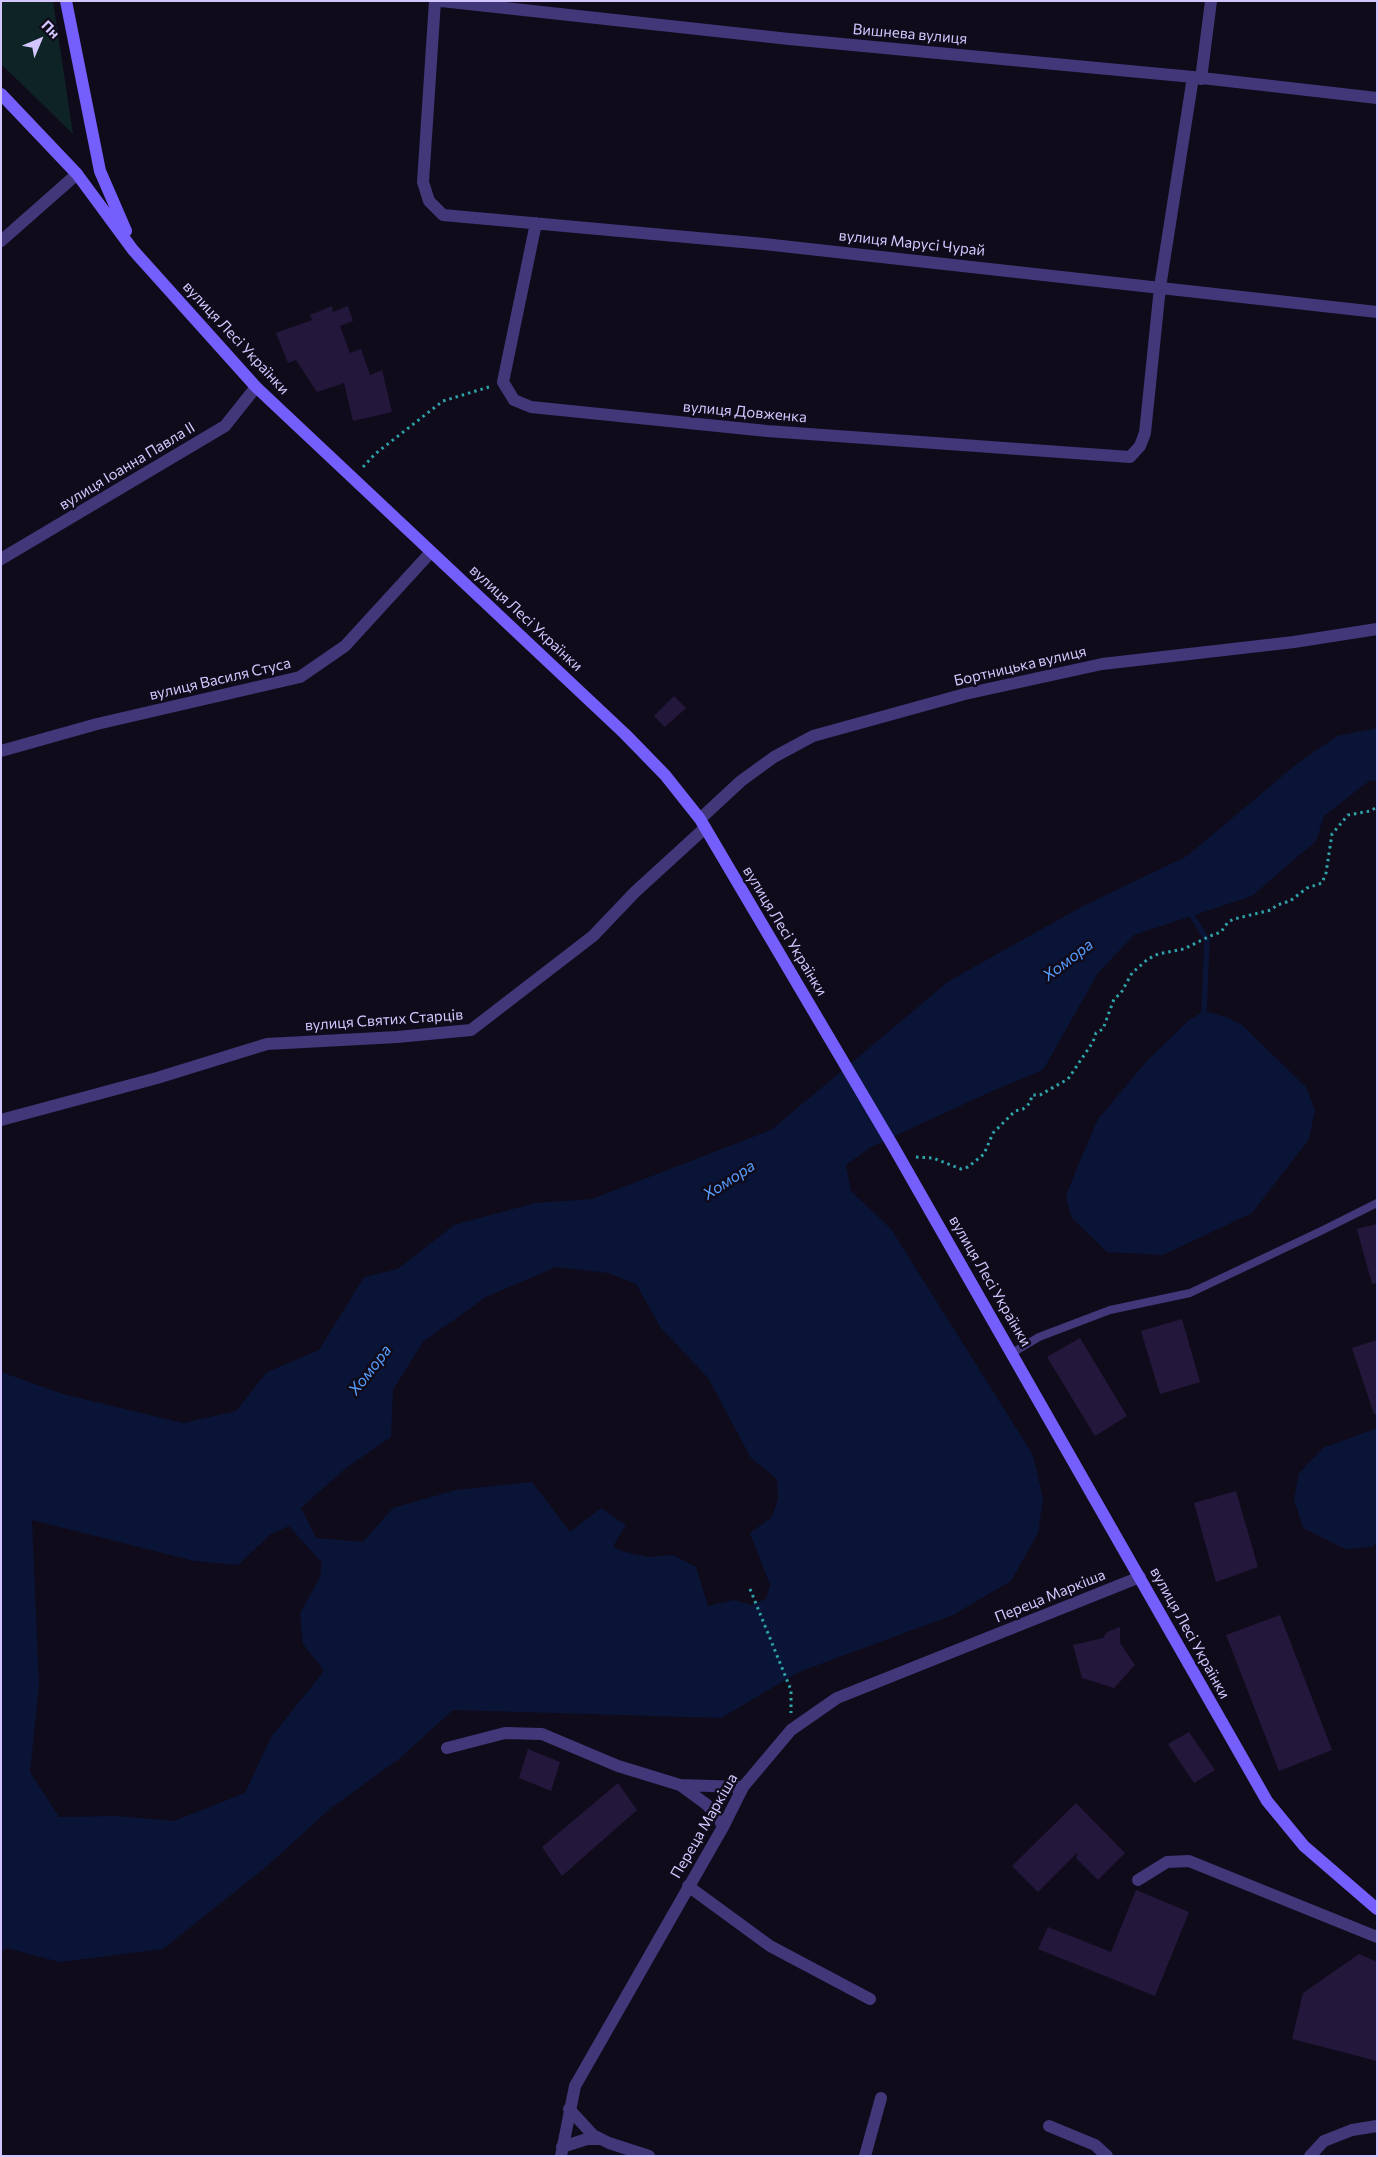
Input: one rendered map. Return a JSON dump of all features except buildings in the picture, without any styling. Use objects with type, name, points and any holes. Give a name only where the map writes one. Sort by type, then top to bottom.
[{"type":"main road","points":[[66,1],[100,171],[133,250]]},
{"type":"main road","name":"вулиця Лесі Українки","points":[[1,94],[77,174],[133,250],[256,387],[625,734],[665,775],[702,823],[837,1048],[1267,1801],[1304,1846],[1377,1909]]},
{"type":"street","name":"вулиця Марусі Чурай","points":[[435,1],[423,182],[429,201],[443,215],[774,245],[1377,312]]},
{"type":"street","name":"Вишнева вулиця","points":[[441,1],[789,39],[1197,78],[1377,98]]},
{"type":"street","points":[[1160,287],[1211,1]]},
{"type":"street","points":[[1,241],[77,174]]},
{"type":"street","points":[[503,382],[536,223]]},
{"type":"street","name":"вулиця Довженка","points":[[503,382],[514,400],[531,407],[767,431],[1130,457],[1140,446],[1145,433],[1160,287]]},
{"type":"street","name":"вулиця Іоанна Павла II","points":[[1,559],[225,426],[256,387]]},
{"type":"street","name":"вулиця Василя Стуса","points":[[1,750],[97,724],[300,677],[345,646],[430,552]]},
{"type":"street","name":"Бортницька вулиця","points":[[702,823],[742,781],[774,757],[813,736],[965,694],[1102,664],[1294,642],[1377,629]]},
{"type":"street","name":"вулиця Святих Старців","points":[[1,1120],[157,1078],[267,1044],[397,1037],[471,1030],[592,936],[702,823]]},
{"type":"street","name":"Переца Маркіша","points":[[561,2151],[575,2086],[723,1828],[743,1786],[790,1730],[836,1698],[1140,1577]]},
{"type":"street","points":[[447,1748],[506,1733],[542,1734],[618,1766],[680,1785],[743,1786]]},
{"type":"street","points":[[680,1785],[706,1804],[718,1816],[723,1828]]},
{"type":"street","points":[[1138,1880],[1167,1862],[1189,1861],[1377,1937]]},
{"type":"street","points":[[688,1886],[770,1946],[870,1999]]},
{"type":"street","points":[[865,2156],[881,2098]]},
{"type":"street","points":[[569,2109],[593,2135],[609,2143],[649,2156]]},
{"type":"street","points":[[1049,2126],[1095,2145],[1107,2156]]},
{"type":"street","points":[[1310,2156],[1324,2141],[1352,2130],[1377,2126]]},
{"type":"street","points":[[561,2151],[587,2139],[600,2139]]},
{"type":"lane","points":[[1012,1353],[1040,1337],[1110,1310],[1190,1292],[1377,1203]]},
{"type":"path","points":[[353,478],[375,454],[443,401],[503,382]]},
{"type":"path","points":[[902,1161],[917,1157],[933,1158],[961,1169],[968,1167],[984,1154],[993,1133],[1015,1111],[1023,1110],[1030,1103],[1032,1095],[1040,1095],[1068,1079],[1093,1042],[1096,1033],[1103,1029],[1114,999],[1121,993],[1132,973],[1148,959],[1158,954],[1184,949],[1221,932],[1228,922],[1234,919],[1271,910],[1277,905],[1290,901],[1307,888],[1322,883],[1326,873],[1332,834],[1348,814],[1370,811],[1377,807]]},
{"type":"path","points":[[750,1589],[791,1690]]},
{"type":"green space","points":[[1,1],[53,1],[73,134],[1,64]]},
{"type":"water","name":"Хомора","points":[[1377,728],[1377,780],[1369,781],[1324,816],[1316,841],[1252,896],[1134,935],[1098,973],[1043,1070],[990,1092],[871,1147],[846,1165],[851,1191],[891,1229],[1033,1455],[1043,1499],[1038,1533],[1011,1581],[953,1615],[799,1672],[721,1718],[453,1710],[399,1759],[331,1808],[267,1866],[163,1949],[60,1962],[6,1948],[1,1952],[1,1372],[63,1394],[183,1423],[236,1411],[267,1372],[319,1350],[364,1277],[398,1269],[454,1225],[535,1203],[592,1199],[771,1130],[949,981],[1081,907],[1187,856],[1298,763],[1337,736]],"holes":[[[556,1267],[608,1273],[636,1284],[661,1328],[708,1378],[751,1458],[777,1479],[778,1499],[772,1517],[750,1533],[770,1585],[766,1599],[751,1605],[734,1600],[708,1606],[696,1567],[673,1555],[648,1557],[621,1551],[613,1546],[626,1525],[601,1508],[570,1532],[532,1482],[456,1490],[393,1508],[363,1542],[316,1538],[301,1508],[346,1468],[391,1437],[393,1390],[423,1342],[486,1297]],[[32,1520],[194,1561],[238,1565],[271,1534],[289,1526],[322,1563],[320,1577],[300,1613],[303,1644],[324,1671],[271,1737],[245,1793],[174,1821],[117,1816],[59,1817],[30,1772],[39,1686]]]},
{"type":"water","points":[[1204,1011],[1229,1018],[1242,1025],[1306,1087],[1315,1110],[1309,1139],[1252,1213],[1163,1255],[1107,1252],[1071,1217],[1066,1196],[1076,1170],[1098,1119],[1146,1062],[1188,1021]]},
{"type":"water","points":[[1377,1428],[1377,1540],[1373,1547],[1345,1549],[1303,1528],[1294,1499],[1299,1473],[1323,1448]]},
{"type":"waterway","points":[[1188,909],[1207,940],[1204,1011]]}]
